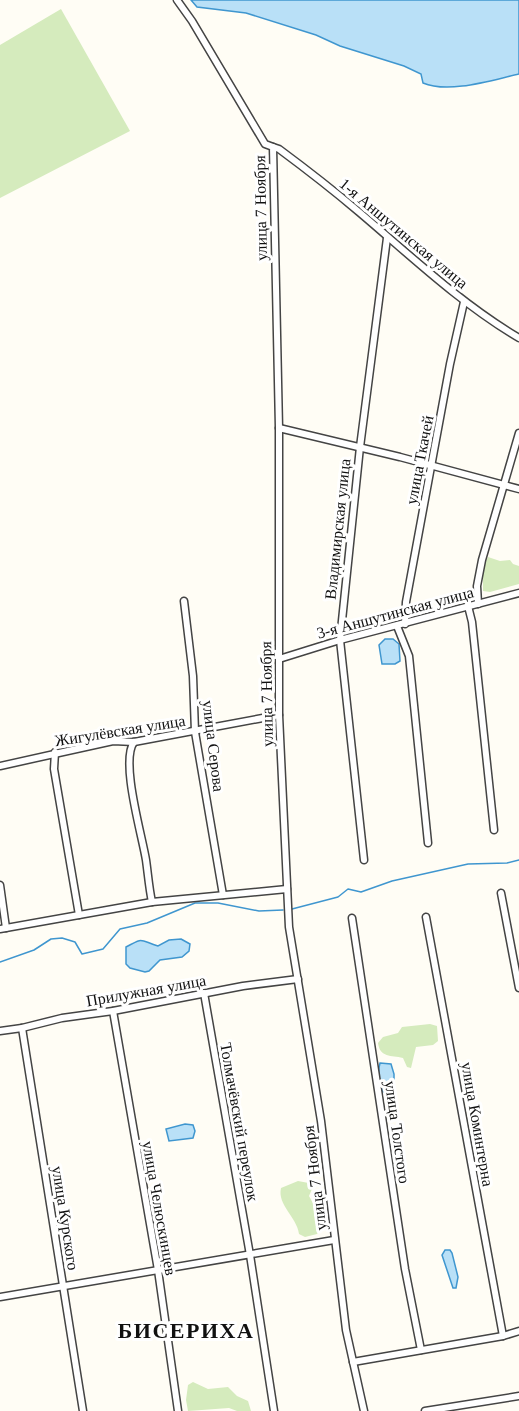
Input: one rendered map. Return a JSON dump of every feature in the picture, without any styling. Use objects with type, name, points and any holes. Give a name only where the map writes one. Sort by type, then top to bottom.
[{"type":"street","name":"улица 7 Ноября","points":[[177,0],[192,21],[265,144],[273,147],[279,428],[279,715],[289,927],[321,1121],[346,1330],[364,1411]]},
{"type":"street","name":"1-я Аншутинская улица","points":[[273,147],[299,164],[360,213],[464,302],[519,338]]},
{"type":"street","name":"Владимирская улица","points":[[364,860],[340,640],[360,447],[387,238]]},
{"type":"street","name":"улица Ткачей","points":[[405,624],[406,602],[458,323],[464,302]]},
{"type":"street","points":[[279,428],[432,465],[519,489]]},
{"type":"street","points":[[478,604],[476,596],[480,570],[519,433]]},
{"type":"street","name":"3-я Аншутинская улица","points":[[279,659],[340,640],[519,593]]},
{"type":"street","name":"улица Серова","points":[[184,601],[193,676],[195,732],[223,895]]},
{"type":"street","points":[[468,606],[472,622],[494,830]]},
{"type":"street","points":[[397,626],[409,656],[428,843]]},
{"type":"street","name":"Жигулёвская улица","points":[[0,766],[113,741],[134,742],[279,715]]},
{"type":"street","points":[[134,742],[131,746],[129,760],[137,826],[146,860],[152,902]]},
{"type":"street","points":[[55,752],[54,769],[79,915]]},
{"type":"street","points":[[0,885],[3,928],[152,902],[287,889]]},
{"type":"street","points":[[501,893],[519,988]]},
{"type":"street","name":"улица Коминтерна","points":[[426,916],[503,1336]]},
{"type":"street","name":"улица Толстого","points":[[352,918],[405,1269],[421,1350]]},
{"type":"street","name":"Прилужная улица","points":[[0,1031],[204,993],[298,979]]},
{"type":"street","name":"Толмачёвский переулок","points":[[204,993],[250,1255],[274,1411]]},
{"type":"street","name":"улица Челюскинцев","points":[[113,1011],[158,1270],[178,1411]]},
{"type":"street","name":"улица Курского","points":[[22,1028],[83,1411]]},
{"type":"street","points":[[0,1297],[334,1240]]},
{"type":"street","points":[[352,1362],[503,1336],[519,1331]]},
{"type":"street","points":[[425,1411],[519,1396]]},
{"type":"green space","points":[[61,9],[130,131],[0,198],[0,45]]},
{"type":"green space","points":[[488,557],[500,561],[510,560],[519,566],[519,584],[490,592],[483,591],[483,568]]},
{"type":"green space","points":[[430,1024],[437,1026],[438,1041],[433,1045],[416,1047],[411,1068],[407,1067],[403,1058],[384,1054],[379,1048],[378,1043],[383,1037],[398,1033],[402,1027]]},
{"type":"green space","points":[[298,1181],[314,1184],[309,1196],[316,1209],[320,1229],[317,1234],[305,1237],[299,1234],[295,1222],[284,1206],[281,1194],[281,1188]]},
{"type":"green space","points":[[193,1382],[208,1389],[228,1387],[237,1396],[248,1401],[251,1411],[237,1411],[229,1408],[188,1411],[186,1400],[188,1385]]},
{"type":"water","points":[[191,0],[519,0],[519,74],[458,87],[433,86],[423,83],[421,74],[404,66],[246,13],[197,7]]},
{"type":"water","points":[[385,639],[393,639],[399,644],[400,661],[395,664],[382,664],[379,645]]},
{"type":"water","points":[[181,939],[190,944],[189,951],[182,957],[160,960],[145,972],[130,968],[126,964],[126,947],[136,942],[142,941],[158,946],[169,940]]},
{"type":"water","points":[[380,1063],[391,1064],[394,1074],[394,1091],[383,1092],[379,1074]]},
{"type":"water","points":[[185,1124],[193,1125],[195,1131],[193,1138],[169,1141],[166,1129]]},
{"type":"water","points":[[445,1250],[450,1250],[452,1253],[458,1277],[456,1288],[453,1288],[442,1255]]},
{"type":"waterway","points":[[292,909],[338,897],[348,889],[361,892],[392,881],[468,864],[507,863],[519,860]]},
{"type":"waterway","points":[[0,962],[34,950],[51,939],[62,938],[75,942],[82,954],[103,949],[120,929],[147,923],[195,903],[218,903],[259,911],[283,910]]},
{"type":"district","name":"БИСЕРИХА","points":[[186,1330]]}]
